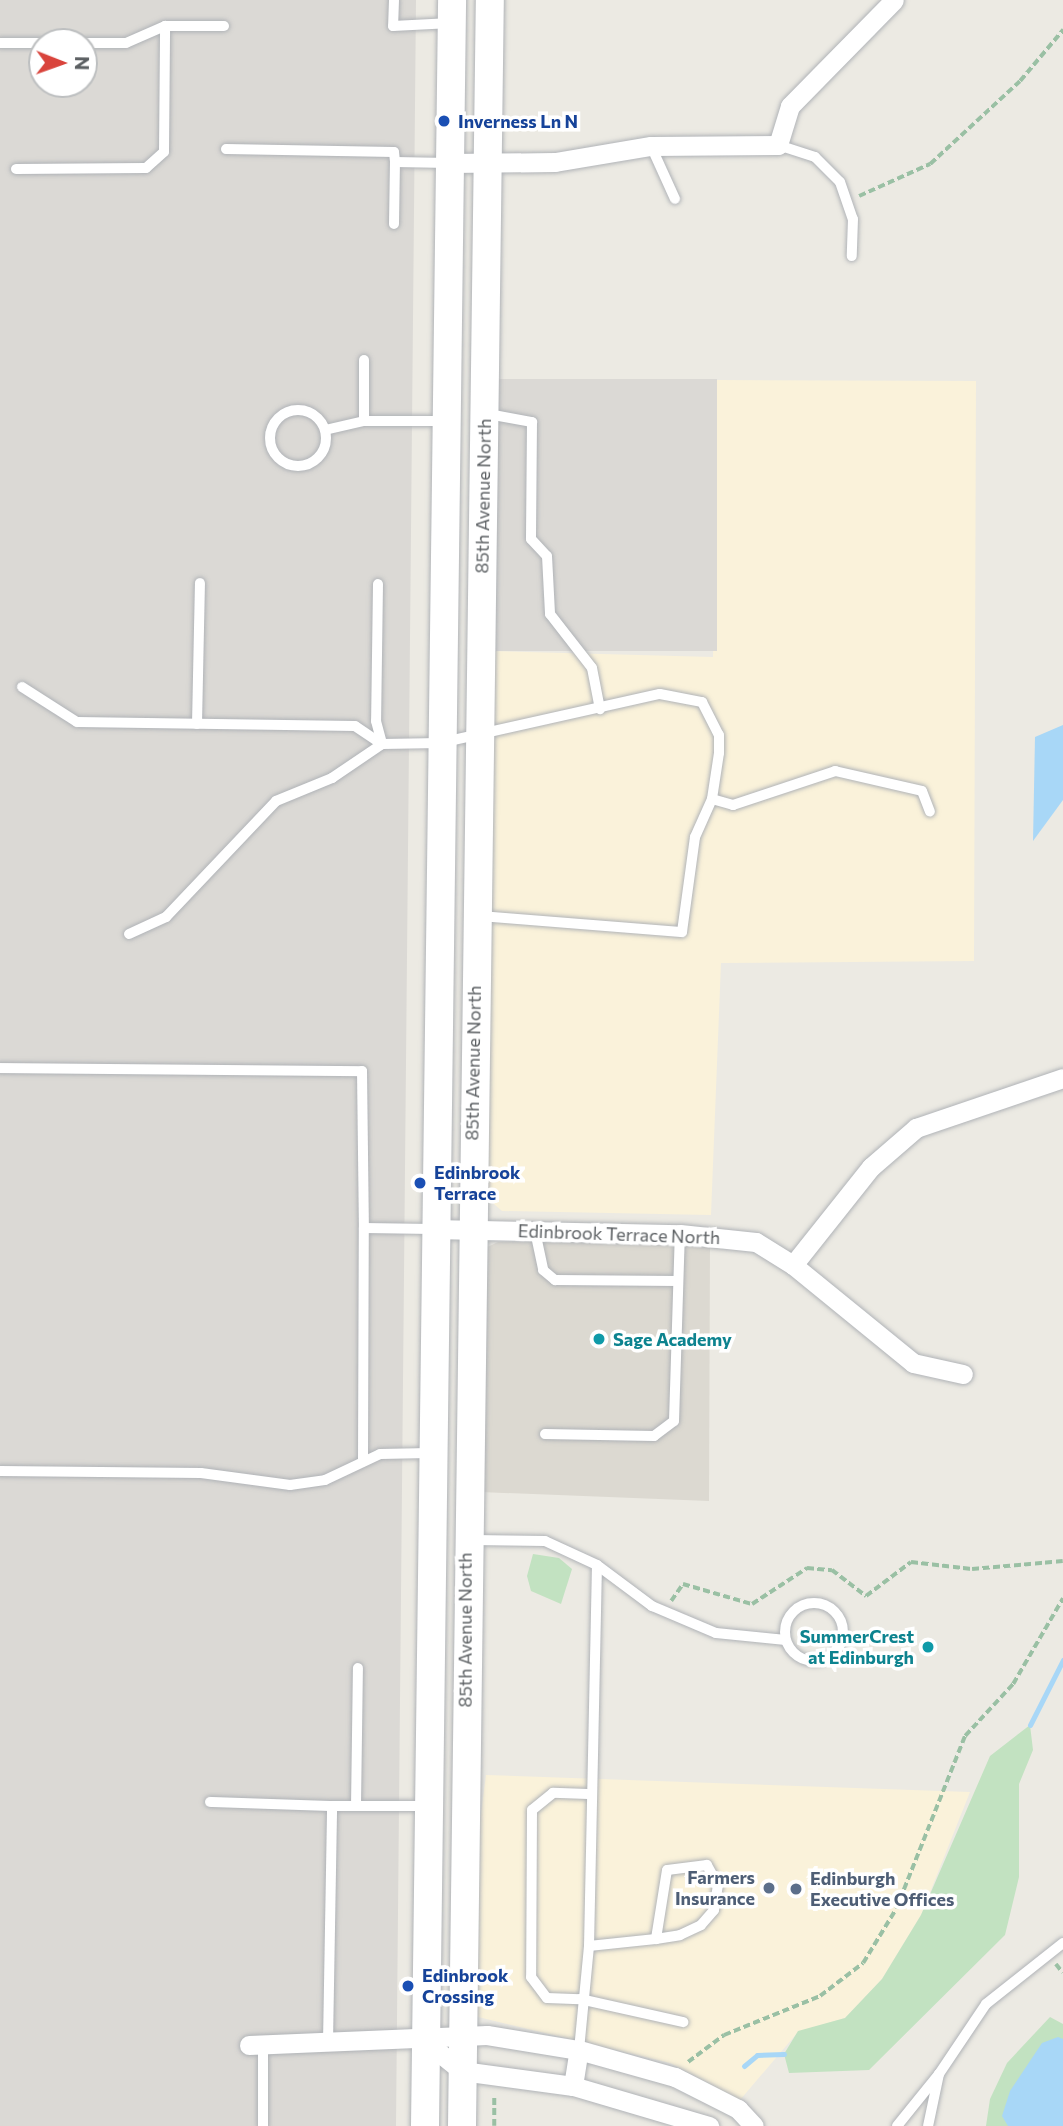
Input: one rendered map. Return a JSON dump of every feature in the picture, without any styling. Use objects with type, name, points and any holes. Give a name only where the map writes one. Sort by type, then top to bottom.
[{"type":"main road","name":"85th Avenue North","points":[[462,2126],[470,1229],[490,0]]},
{"type":"main road","name":"85th Avenue North","points":[[425,2126],[429,1453],[452,12]]},
{"type":"street","points":[[449,163],[555,162],[651,146],[778,145],[790,106],[894,0]]},
{"type":"street","points":[[963,1374],[913,1363],[793,1265],[871,1167],[916,1128],[1063,1078]]},
{"type":"street","name":"Edinbrook Terrace North","points":[[433,1229],[680,1234],[756,1242],[793,1265]]},
{"type":"street","points":[[256,2044],[426,2042],[463,2036],[579,2050],[675,2077],[738,2109],[754,2126]]},
{"type":"street","points":[[426,2042],[462,2071],[572,2086],[709,2126]]},
{"type":"street","points":[[572,2086],[579,2050]]},
{"type":"lane","points":[[394,0],[393,26],[452,12]]},
{"type":"lane","points":[[98,43],[126,43],[165,26],[224,26]]},
{"type":"lane","points":[[16,169],[146,168],[164,152],[165,26]]},
{"type":"lane","points":[[0,43],[28,43]]},
{"type":"lane","points":[[778,145],[829,168],[849,200],[852,256]]},
{"type":"lane","points":[[651,146],[675,199]]},
{"type":"lane","points":[[226,149],[394,152],[394,224]]},
{"type":"lane","points":[[395,162],[449,163]]},
{"type":"lane","points":[[364,360],[364,421]]},
{"type":"lane","points":[[290,411],[316,416],[325,430],[324,450],[311,464],[282,462],[270,447],[271,428],[290,411]]},
{"type":"lane","points":[[484,414],[532,422],[531,539],[547,556],[550,614],[592,668],[600,709]]},
{"type":"lane","points":[[325,430],[364,421],[445,421]]},
{"type":"lane","points":[[197,724],[200,583]]},
{"type":"lane","points":[[378,584],[376,721],[382,744]]},
{"type":"lane","points":[[22,687],[76,722],[355,726],[382,744]]},
{"type":"lane","points":[[130,934],[166,917],[276,801],[332,778],[382,744],[440,743],[479,730],[600,709],[660,694],[702,702],[719,736],[712,799],[695,837],[682,932],[475,916]]},
{"type":"lane","points":[[712,799],[733,804],[835,771],[922,791],[930,812]]},
{"type":"lane","points":[[0,1068],[362,1071],[365,1228],[363,1459]]},
{"type":"lane","points":[[365,1228],[433,1229]]},
{"type":"lane","points":[[536,1231],[543,1270],[555,1280],[678,1282]]},
{"type":"lane","points":[[545,1434],[654,1436],[674,1421],[680,1234]]},
{"type":"lane","points":[[0,1471],[201,1473],[290,1485],[325,1480],[363,1459],[429,1453]]},
{"type":"lane","points":[[466,1540],[545,1541],[597,1565],[663,1611],[716,1633],[786,1640],[797,1655],[816,1661],[834,1653],[843,1627],[827,1605],[808,1603],[792,1613],[786,1640]]},
{"type":"lane","points":[[579,2050],[580,1999],[589,1946],[588,1794],[597,1565]]},
{"type":"lane","points":[[356,1806],[358,1668]]},
{"type":"lane","points":[[588,1794],[553,1793],[531,1810],[531,1977],[547,1998],[580,1999],[683,2022]]},
{"type":"lane","points":[[210,1801],[332,1806],[427,1805]]},
{"type":"lane","points":[[328,2042],[332,1806]]},
{"type":"lane","points":[[589,1946],[656,1939],[680,1936],[714,1910],[718,1885],[707,1865],[667,1870],[656,1939]]},
{"type":"lane","points":[[897,2126],[939,2074],[986,2004],[1063,1943]]},
{"type":"lane","points":[[256,2044],[263,2126]]},
{"type":"lane","points":[[929,2126],[939,2074]]},
{"type":"path","points":[[849,200],[930,164],[1020,81],[1063,30]]},
{"type":"path","points":[[663,1611],[683,1584],[752,1604],[807,1569],[832,1570],[866,1595],[911,1562],[972,1569],[1063,1561]]},
{"type":"path","points":[[681,2070],[714,2040],[820,1996],[863,1963],[896,1909],[965,1736],[1013,1684],[1063,1598]]},
{"type":"path","points":[[1056,1964],[1063,1973]]},
{"type":"path","points":[[494,2126],[495,2096]]},
{"type":"shaded area","points":[[0,0],[416,0],[396,2126],[0,2126]]},
{"type":"shaded area","points":[[496,379],[717,379],[717,651],[496,651]]},
{"type":"shaded area","points":[[717,380],[976,381],[974,961],[721,963],[711,1215],[502,1211],[486,1197],[491,651],[713,657]]},
{"type":"shaded area","points":[[498,1242],[710,1244],[709,1501],[480,1492],[481,1250]]},
{"type":"shaded area","points":[[486,1775],[970,1792],[921,1915],[882,1979],[845,2018],[798,2032],[740,2100],[670,2063],[478,2017],[473,2009],[475,1858]]},
{"type":"green space","points":[[533,1554],[559,1558],[572,1569],[561,1604],[531,1591],[527,1576]]},
{"type":"green space","points":[[1030,1725],[1033,1750],[1019,1784],[1019,1877],[1005,1935],[869,2070],[789,2073],[784,2054],[798,2031],[845,2018],[882,1979],[921,1915],[990,1756]]},
{"type":"green space","points":[[1050,2017],[1063,2024],[1063,2126],[986,2126],[990,2099],[1007,2063]]},
{"type":"water","points":[[1063,725],[1063,800],[1033,841],[1035,737]]},
{"type":"water","points":[[1058,2037],[1063,2039],[1063,2126],[1008,2126],[1002,2116],[1010,2091],[1042,2043]]},
{"type":"waterway","points":[[1030,1725],[1063,1660]]},
{"type":"waterway","points":[[744,2066],[757,2055],[784,2054]]},
{"type":"place","name":"Inverness Ln N","points":[[444,121]]},
{"type":"place","name":"Edinbrook Terrace","points":[[420,1183]]},
{"type":"place","name":"Sage Academy","points":[[599,1339]]},
{"type":"place","name":"SummerCrest at Edinburgh","points":[[928,1647]]},
{"type":"place","name":"Farmers Insurance","points":[[769,1888]]},
{"type":"place","name":"Edinburgh Executive Offices","points":[[796,1889]]},
{"type":"place","name":"Edinbrook Crossing","points":[[408,1986]]}]
